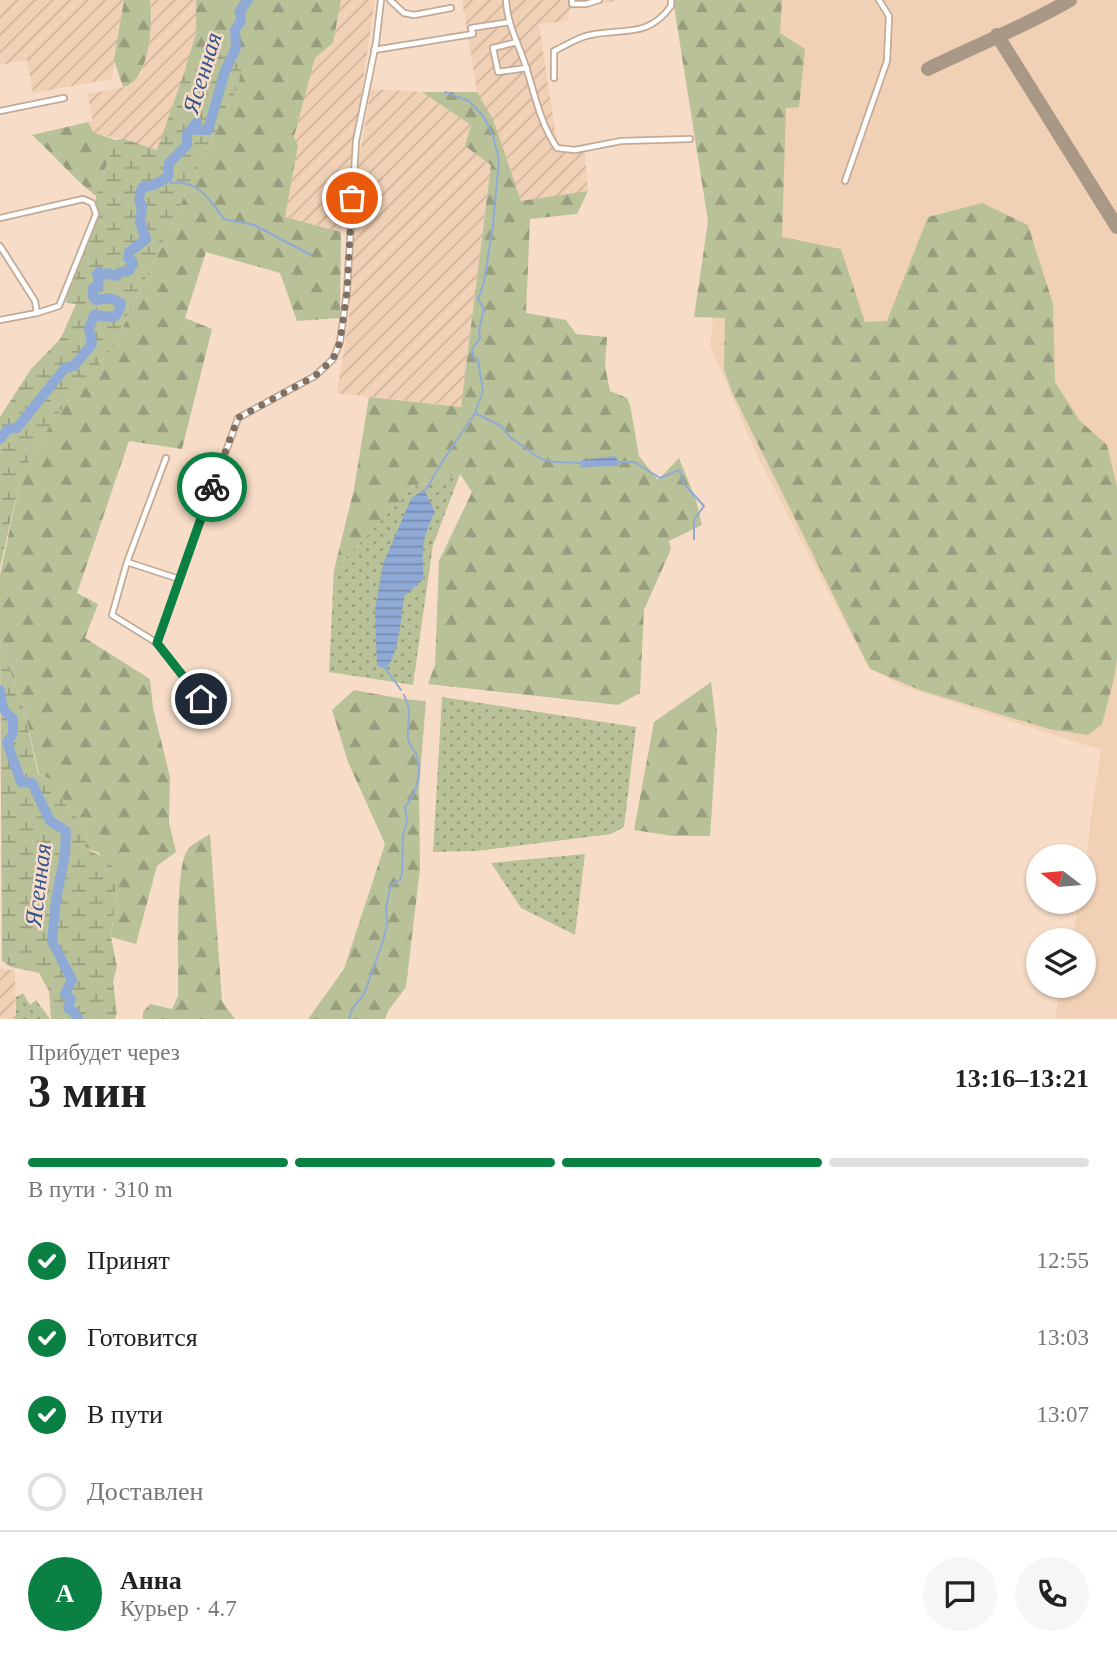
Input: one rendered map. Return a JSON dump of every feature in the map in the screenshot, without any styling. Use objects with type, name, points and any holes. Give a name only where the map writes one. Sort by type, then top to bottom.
[{"type":"street","points":[[157,643],[238,418],[315,376],[333,359],[340,342],[347,291],[356,141],[374,50],[380,0]]},
{"type":"street","points":[[390,0],[404,13],[414,15],[451,8]]},
{"type":"street","points":[[506,0],[510,22],[540,115],[546,132],[557,148],[575,150],[621,141],[690,139]]},
{"type":"street","points":[[572,0],[572,4],[600,0]]},
{"type":"street","points":[[554,78],[554,51],[587,35],[647,28],[662,19],[671,6],[671,0]]},
{"type":"street","points":[[845,181],[887,61],[889,16],[879,0]]},
{"type":"street","points":[[374,50],[473,34],[471,29],[510,22]]},
{"type":"street","points":[[517,42],[493,48],[498,72],[527,68]]},
{"type":"street","points":[[0,111],[64,98]]},
{"type":"street","points":[[0,218],[82,199],[92,203],[96,214],[59,306],[0,320]]},
{"type":"street","points":[[0,246],[35,301],[37,313]]},
{"type":"street","points":[[166,457],[127,562],[112,615],[157,643],[201,699]]},
{"type":"street","points":[[127,562],[179,579]]},
{"type":"shaded area","points":[[0,0],[124,0],[112,79],[33,93],[27,60],[0,65]]},
{"type":"shaded area","points":[[150,0],[196,0],[196,33],[179,91],[157,150],[93,132],[88,122],[93,121],[87,94],[129,86],[142,73],[152,18]]},
{"type":"shaded area","points":[[341,0],[375,0],[341,232],[285,217],[298,147],[294,137],[315,58],[333,43]]},
{"type":"shaded area","points":[[462,0],[621,0],[569,9],[568,21],[539,24],[557,143],[585,153],[588,191],[521,202],[493,119],[477,92]]},
{"type":"shaded area","points":[[697,0],[1117,0],[1117,1019],[1055,1019],[1058,998],[1096,998],[1096,928],[1074,928],[1077,914],[1096,914],[1096,844],[1088,844],[1101,750],[901,686],[867,665],[758,458],[710,345],[720,260]]},
{"type":"shaded area","points":[[371,89],[422,92],[471,125],[491,165],[461,407],[337,393],[349,318],[355,183]]},
{"type":"shaded area","points":[[0,969],[15,970],[16,1019],[0,1019]]},
{"type":"green space","points":[[124,0],[150,0],[151,22],[144,63],[132,83],[123,87],[114,60]]},
{"type":"green space","points":[[196,0],[341,0],[333,43],[315,58],[294,137],[298,146],[285,217],[341,232],[340,318],[297,321],[280,273],[206,252],[185,318],[212,329],[182,449],[129,441],[77,593],[98,604],[85,638],[150,679],[153,708],[170,777],[169,822],[176,852],[157,866],[136,944],[111,937],[116,897],[99,853],[85,847],[87,830],[67,806],[52,780],[39,774],[24,709],[0,643],[0,575],[21,476],[51,423],[114,346],[238,87],[212,67],[197,72],[185,70],[196,33]]},
{"type":"green space","points":[[673,0],[782,0],[780,33],[805,49],[799,107],[786,108],[782,237],[841,249],[865,322],[887,321],[928,217],[982,203],[1028,225],[1053,304],[1055,382],[1080,421],[1107,445],[1117,487],[1117,658],[1102,724],[1088,735],[1049,729],[920,690],[870,669],[732,392],[724,370],[725,318],[694,317],[708,221]]},
{"type":"green space","points":[[225,52],[244,54],[238,87],[114,346],[51,423],[21,476],[0,568],[0,417],[31,369],[61,338],[76,304],[66,303],[67,294],[93,227],[96,196],[115,140],[124,139],[157,150],[185,70],[208,67]]},
{"type":"green space","points":[[422,92],[477,92],[493,119],[521,201],[588,191],[577,214],[530,219],[526,313],[566,320],[576,334],[607,337],[605,366],[610,391],[627,398],[639,456],[658,480],[679,458],[696,500],[702,525],[669,541],[671,549],[644,610],[640,693],[618,705],[428,684],[435,665],[439,561],[472,492],[460,474],[413,487],[334,570],[354,489],[369,397],[461,407],[491,165],[465,146],[471,125]]},
{"type":"green space","points":[[88,122],[93,132],[115,140],[96,196],[32,135]]},
{"type":"green space","points":[[460,474],[433,545],[413,685],[329,672],[334,570],[413,487]]},
{"type":"green space","points":[[0,643],[24,709],[38,774],[52,780],[67,806],[87,830],[85,847],[112,863],[116,897],[111,937],[117,966],[113,982],[117,1013],[115,1019],[51,1019],[49,991],[39,973],[11,967],[2,961]]},
{"type":"green space","points":[[711,682],[717,732],[710,836],[673,836],[634,830],[654,722]]},
{"type":"green space","points":[[354,690],[426,701],[419,788],[420,869],[406,987],[385,1019],[308,1019],[344,969],[385,844],[348,762],[332,710]]},
{"type":"green space","points":[[442,697],[636,727],[624,827],[611,834],[477,851],[433,852]]},
{"type":"green space","points":[[210,834],[222,1001],[235,1019],[143,1019],[143,1012],[150,1004],[172,1009],[178,996],[179,896],[184,859],[190,847]]},
{"type":"green space","points":[[585,854],[575,935],[521,908],[491,863]]},
{"type":"green space","points":[[23,993],[30,1005],[36,1000],[50,1019],[16,1019],[16,997]]},
{"type":"water","points":[[616,456],[619,466],[580,467],[582,460]]},
{"type":"water","points":[[424,489],[435,512],[424,544],[424,579],[404,596],[394,655],[386,669],[377,666],[375,610],[383,564],[411,499]]},
{"type":"waterway","name":"Ясенная","points":[[0,439],[8,429],[17,428],[65,368],[74,366],[92,344],[89,329],[94,315],[114,317],[119,311],[121,303],[110,298],[96,300],[93,297],[93,288],[98,287],[97,274],[99,272],[115,276],[129,271],[133,262],[128,258],[129,252],[146,239],[140,222],[140,197],[143,187],[154,185],[168,177],[169,163],[187,145],[187,134],[197,122],[197,130],[208,130],[225,71],[236,48],[235,30],[241,21],[240,11],[248,0]]},
{"type":"waterway","points":[[425,491],[475,413],[483,391],[478,360],[473,356],[472,349],[480,338],[484,309],[478,299],[484,283],[493,225],[499,159],[484,117],[469,101],[445,92]]},
{"type":"waterway","points":[[168,177],[171,183],[189,184],[202,192],[224,219],[254,225],[311,255]]},
{"type":"waterway","points":[[475,413],[501,426],[510,437],[541,459],[580,463]]},
{"type":"waterway","points":[[616,462],[634,462],[660,478],[679,470],[684,484],[704,506],[694,520],[694,539]]},
{"type":"waterway","points":[[385,668],[401,690]]},
{"type":"waterway","name":"Ясенная","points":[[0,690],[4,709],[13,719],[13,734],[7,742],[21,782],[32,783],[50,821],[66,831],[52,941],[72,980],[65,994],[71,999],[68,1008],[78,1019]]},
{"type":"waterway","points":[[349,1019],[352,1009],[364,994],[383,941],[391,885],[400,880],[402,874],[403,835],[407,821],[405,807],[418,782],[418,761],[408,739],[409,712],[404,695]]},
{"type":"taxiway","points":[[928,69],[1070,0]]},
{"type":"taxiway","points":[[997,35],[1117,227]]},
{"type":"way so far","points":[[212,487],[238,418],[315,376],[333,359],[340,342],[347,291],[352,198]]},
{"type":"route","points":[[201,699],[157,643],[212,487]]}]
